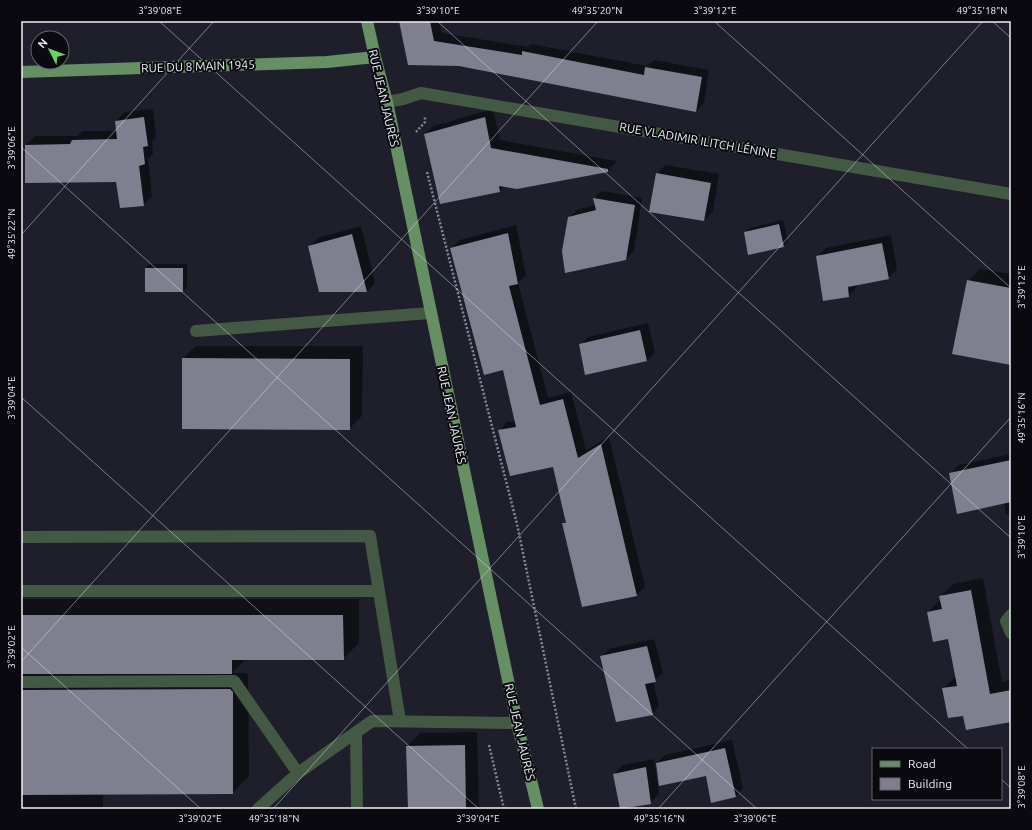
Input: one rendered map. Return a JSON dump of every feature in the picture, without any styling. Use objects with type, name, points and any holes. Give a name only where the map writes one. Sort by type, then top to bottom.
[{"type":"main road","name":"RUE JEAN JAURÈS","points":[[367,21],[387,102],[517,723],[538,809]]},
{"type":"main road","name":"RUE DU 8 MAIN 1945","points":[[21,72],[327,62],[375,57]]},
{"type":"street","name":"RUE VLADIMIR ILITCH LÉNINE","points":[[387,102],[421,93],[1011,194]]},
{"type":"street","points":[[196,331],[430,313]]},
{"type":"street","points":[[21,537],[370,536],[400,721]]},
{"type":"street","points":[[21,591],[379,592]]},
{"type":"street","points":[[1011,615],[1006,621],[1011,633]]},
{"type":"street","points":[[21,682],[234,681],[298,773]]},
{"type":"street","points":[[258,809],[298,773],[372,721],[517,723]]},
{"type":"street","points":[[356,732],[357,809]]},
{"type":"path","points":[[418,139],[416,132],[425,122],[421,93]]},
{"type":"path","points":[[426,170],[517,524],[576,809]]},
{"type":"path","points":[[484,723],[504,809]]},
{"type":"building","points":[[399,21],[430,21],[434,41],[522,55],[522,51],[644,75],[645,67],[702,77],[696,112],[459,66],[408,65]]},
{"type":"building","points":[[144,117],[148,146],[143,147],[145,164],[139,166],[144,206],[120,208],[116,182],[25,183],[25,145],[70,144],[72,140],[117,139],[115,121]]},
{"type":"building","points":[[485,117],[491,148],[608,169],[608,172],[517,189],[499,186],[500,192],[440,204],[424,134]]},
{"type":"building","points":[[656,173],[711,183],[704,221],[649,212]]},
{"type":"building","points":[[593,198],[635,205],[626,260],[565,273],[562,251],[568,217],[596,210]]},
{"type":"building","points":[[779,224],[784,247],[748,255],[744,232]]},
{"type":"building","points":[[508,233],[518,284],[509,286],[540,405],[563,399],[578,458],[601,444],[637,596],[582,607],[562,523],[566,523],[553,467],[510,476],[498,430],[516,427],[503,370],[484,375],[450,248]]},
{"type":"building","points":[[352,234],[367,292],[319,292],[308,246]]},
{"type":"building","points":[[882,243],[889,279],[848,287],[849,297],[823,301],[816,256]]},
{"type":"building","points":[[145,268],[183,268],[183,292],[145,292]]},
{"type":"building","points":[[967,280],[1011,288],[1011,365],[952,354]]},
{"type":"building","points":[[640,330],[647,361],[585,375],[579,344]]},
{"type":"building","points":[[182,358],[350,359],[350,430],[182,429]]},
{"type":"building","points":[[1011,460],[1011,502],[957,514],[949,473]]},
{"type":"building","points":[[971,590],[990,694],[1011,690],[1011,722],[966,730],[963,716],[948,718],[942,688],[957,686],[948,639],[933,642],[927,612],[942,609],[939,596]]},
{"type":"building","points":[[21,615],[343,615],[344,660],[232,660],[232,674],[21,674]]},
{"type":"building","points":[[647,646],[656,682],[645,684],[653,715],[616,722],[600,656]]},
{"type":"building","points":[[230,689],[233,692],[233,794],[21,795],[21,690]]},
{"type":"building","points":[[465,745],[466,809],[408,809],[406,746]]},
{"type":"building","points":[[725,748],[736,797],[711,803],[706,776],[659,786],[656,763]]},
{"type":"building","points":[[646,767],[651,804],[620,809],[613,774]]}]
